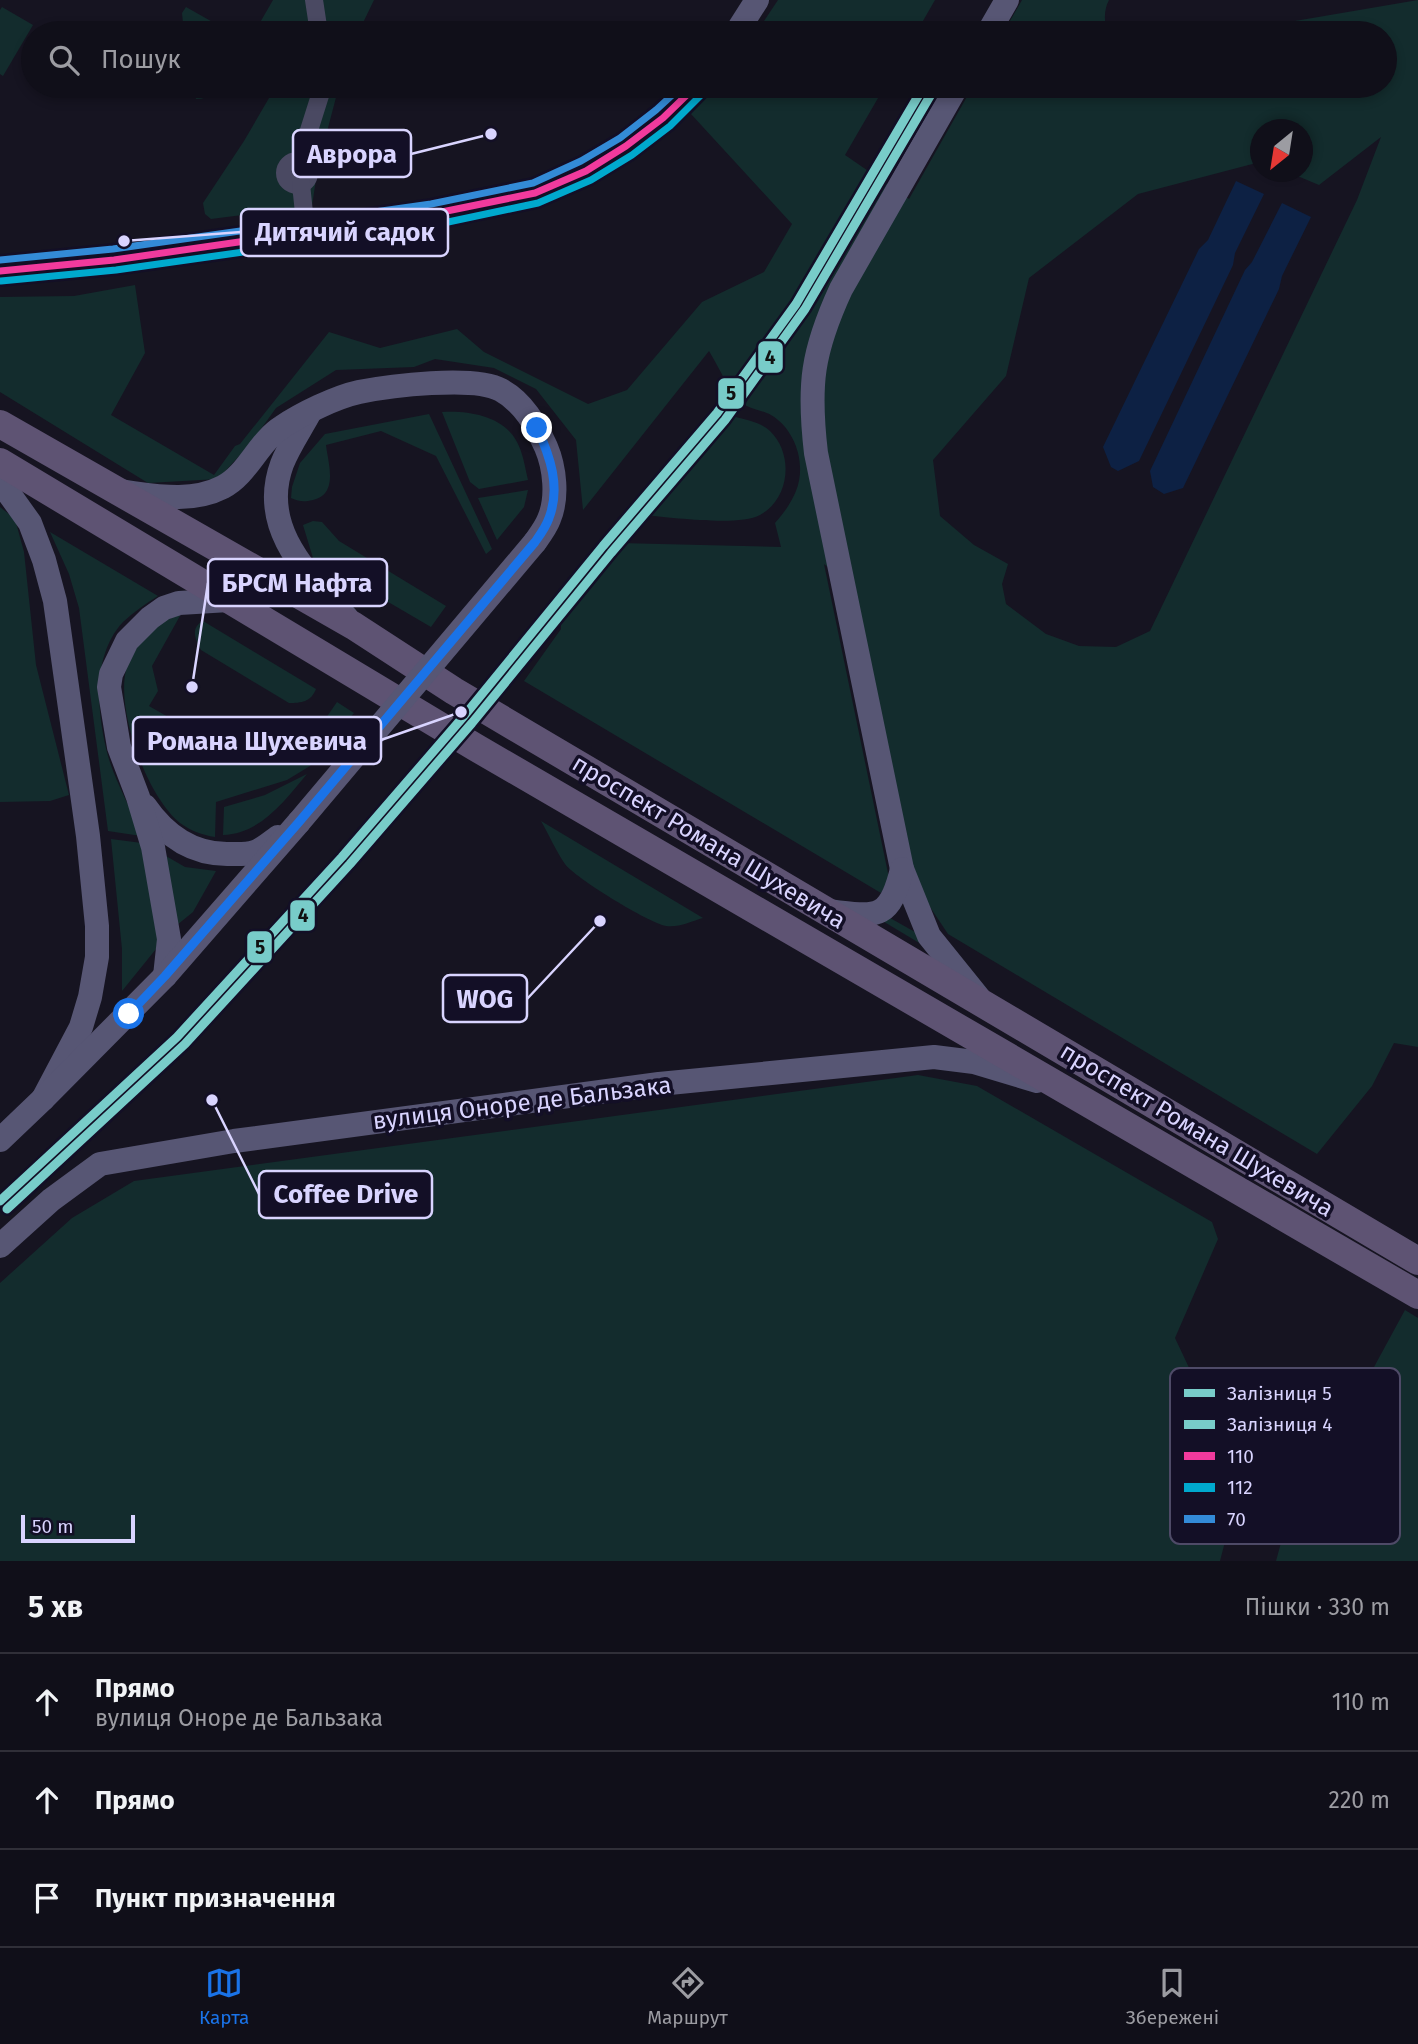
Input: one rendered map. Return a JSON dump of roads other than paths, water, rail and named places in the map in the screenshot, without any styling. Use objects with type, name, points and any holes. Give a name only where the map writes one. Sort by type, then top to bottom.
[{"type":"main road","points":[[744,21],[757,0]]},
{"type":"main road","points":[[995,21],[1007,0]]},
{"type":"main road","points":[[0,271],[52,268],[423,217],[484,206],[543,190],[582,172],[626,146],[684,98]]},
{"type":"main road","points":[[950,98],[841,289],[820,339],[814,367],[811,410],[816,453],[902,869],[929,936],[984,1004]]},
{"type":"main road","points":[[0,1140],[165,976],[299,822],[535,542],[549,519],[554,499],[548,452],[537,428],[522,407],[499,389],[467,382],[415,384],[357,393],[310,412],[279,428],[239,474],[224,487],[192,497],[113,490]]},
{"type":"main road","points":[[310,412],[282,463],[278,481],[277,521],[293,553],[354,626]]},
{"type":"main road","name":"проспект Романа Шухевича","points":[[0,424],[354,626],[454,691],[1418,1261]]},
{"type":"main road","name":"проспект Романа Шухевича","points":[[0,461],[475,747],[1418,1295]]},
{"type":"main road","points":[[0,481],[30,523],[55,601],[97,926],[97,957],[81,1027],[43,1099]]},
{"type":"main road","points":[[165,976],[169,939],[153,847],[119,747],[112,709],[111,674],[118,657],[139,628],[164,608],[179,603],[229,600]]},
{"type":"main road","points":[[138,797],[156,822],[176,840],[196,850],[218,855],[255,852],[299,822]]},
{"type":"main road","points":[[827,911],[870,915],[883,910],[896,893],[902,869]]},
{"type":"main road","name":"вулиця Оноре де Бальзака","points":[[0,1246],[51,1200],[100,1164],[234,1141],[659,1084],[934,1057],[974,1062],[1070,1091]]},
{"type":"street","points":[[314,0],[317,21]]},
{"type":"street","points":[[304,213],[301,184],[290,183],[285,174],[289,165],[299,162],[319,98]]},
{"type":"water","points":[[1236,181],[1264,194],[1139,461],[1118,471],[1111,467],[1103,447],[1199,249],[1208,240]]},
{"type":"water","points":[[1282,203],[1311,217],[1183,488],[1164,494],[1153,487],[1150,471],[1245,270],[1252,262]]},
{"type":"rail line","name":"5","points":[[0,1201],[177,1037],[342,857],[464,716],[603,546],[717,413],[796,304],[917,98]]},
{"type":"rail line","name":"4","points":[[7,1209],[185,1044],[350,864],[472,723],[611,553],[725,420],[805,309],[929,98]]},
{"type":"place","name":"Аврора","points":[[491,134]]},
{"type":"place","name":"Дитячий садок","points":[[124,241]]},
{"type":"place","name":"БРСМ Нафта","points":[[192,687]]},
{"type":"place","name":"Романа Шухевича","points":[[461,712]]},
{"type":"place","name":"WOG","points":[[600,921]]},
{"type":"place","name":"Coffee Drive","points":[[212,1100]]}]
